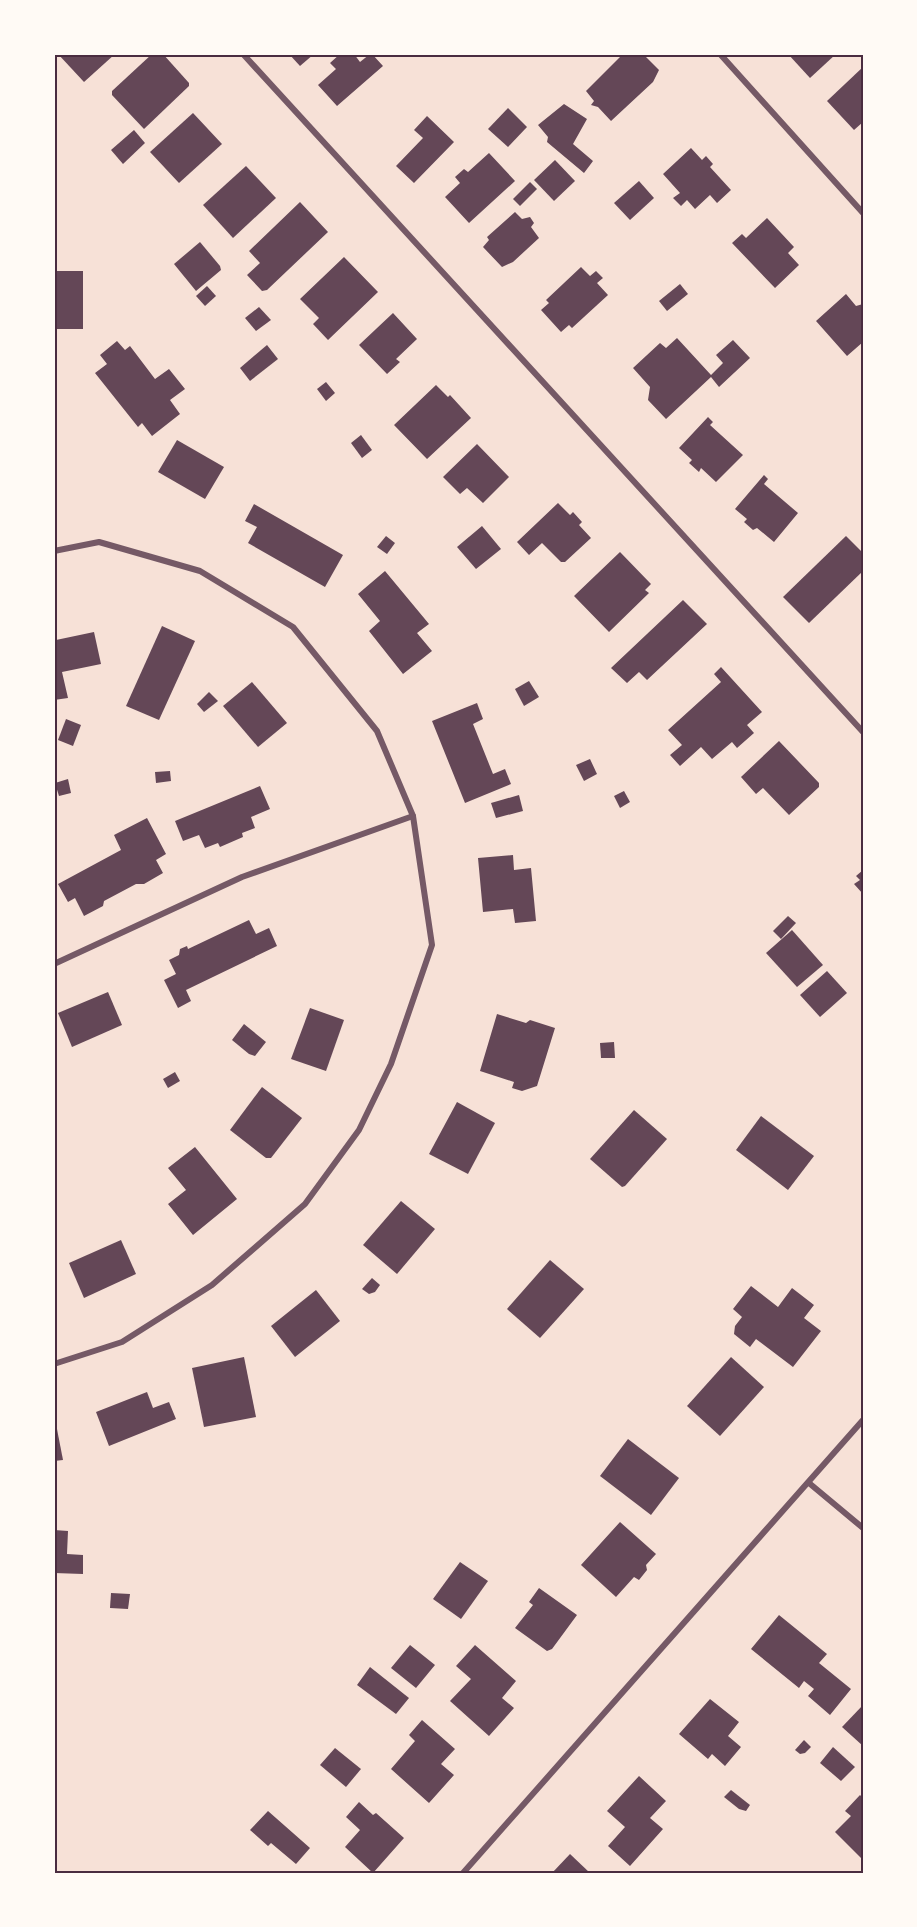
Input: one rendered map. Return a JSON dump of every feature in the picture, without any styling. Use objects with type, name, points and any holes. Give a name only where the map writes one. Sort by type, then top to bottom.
[{"type":"street","points":[[243,54],[863,732]]},
{"type":"street","points":[[720,54],[863,213]]},
{"type":"street","points":[[54,551],[99,542],[200,572],[293,627],[378,731],[413,816],[432,945],[390,1064],[359,1130],[305,1204],[212,1285],[122,1342],[54,1364]]},
{"type":"street","points":[[54,964],[242,877],[413,816]]},
{"type":"street","points":[[463,1873],[863,1420]]},
{"type":"street","points":[[809,1483],[863,1528]]},
{"type":"building","points":[[58,54],[115,54],[84,82]]},
{"type":"building","points":[[152,54],[163,54],[189,83],[189,86],[144,129],[112,95],[112,91]]},
{"type":"building","points":[[289,54],[314,54],[300,66]]},
{"type":"building","points":[[340,54],[354,54],[360,62],[372,54],[383,66],[337,106],[318,85],[336,69],[330,63]]},
{"type":"building","points":[[623,54],[643,54],[659,70],[653,82],[611,121],[598,107],[591,105],[594,101],[586,91]]},
{"type":"building","points":[[788,54],[836,54],[810,78]]},
{"type":"building","points":[[863,67],[863,122],[854,130],[827,101]]},
{"type":"building","points":[[564,104],[587,119],[573,144],[593,161],[584,173],[547,142],[548,137],[538,125]]},
{"type":"building","points":[[508,108],[527,127],[508,147],[488,129]]},
{"type":"building","points":[[193,113],[222,144],[179,183],[150,152]]},
{"type":"building","points":[[427,116],[454,142],[414,183],[396,166],[423,138],[414,130]]},
{"type":"building","points":[[134,130],[145,143],[123,164],[111,150]]},
{"type":"building","points":[[691,148],[702,160],[706,156],[713,164],[710,167],[731,190],[717,203],[710,195],[695,209],[687,200],[681,206],[673,198],[680,193],[663,174]]},
{"type":"building","points":[[489,153],[515,181],[469,223],[445,197],[460,183],[455,177],[464,169],[468,172]]},
{"type":"building","points":[[555,160],[575,181],[554,201],[534,180]]},
{"type":"building","points":[[246,166],[276,198],[233,238],[203,205]]},
{"type":"building","points":[[639,181],[654,198],[630,220],[614,203]]},
{"type":"building","points":[[530,182],[537,189],[520,206],[513,199]]},
{"type":"building","points":[[300,202],[328,232],[267,290],[262,291],[247,275],[260,263],[249,251]]},
{"type":"building","points":[[515,212],[522,219],[530,217],[534,223],[531,227],[539,238],[513,262],[502,267],[483,247],[489,240],[487,237]]},
{"type":"building","points":[[767,218],[794,247],[788,253],[799,265],[775,288],[732,243],[742,234],[746,238]]},
{"type":"building","points":[[200,242],[221,270],[196,291],[174,264]]},
{"type":"building","points":[[344,257],[378,292],[328,340],[313,324],[319,318],[300,299]]},
{"type":"building","points":[[581,267],[590,276],[596,271],[603,278],[597,283],[608,295],[572,328],[569,325],[561,332],[541,310],[549,303],[546,300]]},
{"type":"building","points":[[57,271],[83,271],[83,329],[54,329],[54,293],[57,293]]},
{"type":"building","points":[[680,284],[688,294],[667,311],[659,301]]},
{"type":"building","points":[[207,286],[216,296],[205,306],[196,296]]},
{"type":"building","points":[[846,294],[856,306],[863,304],[863,342],[847,356],[816,321]]},
{"type":"building","points":[[259,307],[271,320],[256,331],[245,318]]},
{"type":"building","points":[[393,313],[417,339],[396,359],[400,362],[387,374],[359,345]]},
{"type":"building","points":[[677,338],[711,375],[723,363],[716,355],[733,340],[750,358],[719,387],[711,377],[666,419],[648,400],[650,387],[633,368],[660,343],[666,348]]},
{"type":"building","points":[[117,341],[125,350],[130,346],[155,379],[169,369],[185,389],[170,400],[180,414],[152,436],[142,423],[138,427],[95,373],[107,364],[100,355]]},
{"type":"building","points":[[267,345],[278,359],[250,381],[240,368]]},
{"type":"building","points":[[326,382],[335,393],[326,401],[317,389]]},
{"type":"building","points":[[436,385],[448,397],[450,395],[471,418],[427,459],[394,425]]},
{"type":"building","points":[[708,417],[713,422],[710,425],[743,455],[716,482],[701,468],[699,472],[689,463],[692,460],[679,448]]},
{"type":"building","points":[[361,435],[372,450],[362,458],[351,443]]},
{"type":"building","points":[[177,440],[224,467],[205,499],[158,472]]},
{"type":"building","points":[[477,444],[509,477],[483,503],[467,488],[460,494],[443,477]]},
{"type":"building","points":[[764,475],[768,479],[764,484],[798,513],[774,542],[757,528],[753,530],[744,522],[747,519],[735,509]]},
{"type":"building","points":[[558,503],[570,515],[573,512],[582,522],[579,525],[591,538],[565,562],[561,562],[542,543],[529,555],[517,542]]},
{"type":"building","points":[[254,504],[343,555],[325,587],[248,543],[257,527],[245,521]]},
{"type":"building","points":[[482,526],[501,549],[476,569],[457,547]]},
{"type":"building","points":[[386,536],[395,543],[387,554],[377,547]]},
{"type":"building","points":[[846,536],[863,553],[863,571],[809,623],[783,597]]},
{"type":"building","points":[[620,552],[651,584],[645,590],[649,593],[609,632],[574,596]]},
{"type":"building","points":[[385,571],[429,624],[417,633],[432,651],[403,674],[369,631],[380,621],[358,594]]},
{"type":"building","points":[[683,600],[707,624],[647,680],[639,672],[627,683],[611,668]]},
{"type":"building","points":[[162,626],[195,641],[159,720],[126,706]]},
{"type":"building","points":[[94,632],[101,664],[62,672],[68,698],[54,700],[54,635],[56,640]]},
{"type":"building","points":[[721,667],[762,712],[747,725],[754,733],[737,748],[732,742],[712,759],[701,747],[680,766],[670,755],[682,745],[668,730],[721,682],[714,674]]},
{"type":"building","points":[[529,681],[539,697],[524,706],[515,689]]},
{"type":"building","points":[[252,682],[287,723],[258,747],[223,706]]},
{"type":"building","points":[[209,692],[218,701],[204,712],[197,704]]},
{"type":"building","points":[[477,703],[483,719],[473,724],[493,774],[505,769],[511,784],[465,803],[432,721]]},
{"type":"building","points":[[66,719],[81,725],[73,746],[58,740]]},
{"type":"building","points":[[779,741],[819,783],[819,787],[789,815],[763,788],[756,794],[741,777]]},
{"type":"building","points":[[590,759],[597,774],[584,781],[576,765]]},
{"type":"building","points":[[170,771],[171,781],[156,783],[155,772]]},
{"type":"building","points":[[68,779],[71,793],[59,796],[55,783]]},
{"type":"building","points":[[260,786],[270,809],[251,817],[255,828],[242,833],[243,837],[220,847],[218,843],[205,848],[199,835],[183,841],[175,821]]},
{"type":"building","points":[[624,791],[630,802],[620,808],[614,796]]},
{"type":"building","points":[[519,795],[523,811],[496,818],[491,803]]},
{"type":"building","points":[[147,818],[166,854],[156,860],[163,873],[104,901],[103,906],[84,916],[75,898],[68,902],[58,884],[121,850],[114,835]]},
{"type":"building","points":[[513,855],[514,870],[531,868],[536,921],[515,923],[513,909],[483,912],[478,858]]},
{"type":"building","points":[[863,870],[863,894],[854,884],[860,880],[856,876]]},
{"type":"building","points":[[788,916],[796,923],[781,939],[773,931]]},
{"type":"building","points":[[249,920],[256,934],[269,928],[277,946],[186,990],[191,1001],[178,1008],[164,980],[176,974],[169,960],[179,955],[180,949],[187,946],[188,949]]},
{"type":"building","points":[[792,930],[823,965],[797,987],[766,953]]},
{"type":"building","points":[[827,971],[847,993],[820,1017],[800,995]]},
{"type":"building","points":[[108,992],[122,1025],[72,1047],[58,1013]]},
{"type":"building","points":[[310,1008],[344,1020],[326,1071],[291,1059]]},
{"type":"building","points":[[497,1014],[526,1023],[530,1020],[555,1028],[537,1086],[522,1091],[512,1088],[514,1082],[480,1071]]},
{"type":"building","points":[[244,1024],[266,1042],[255,1056],[232,1040]]},
{"type":"building","points":[[614,1042],[615,1058],[601,1058],[600,1043]]},
{"type":"building","points":[[175,1072],[180,1081],[168,1088],[163,1079]]},
{"type":"building","points":[[262,1087],[302,1118],[271,1158],[266,1158],[230,1130]]},
{"type":"building","points":[[457,1102],[495,1123],[468,1174],[429,1154]]},
{"type":"building","points":[[634,1110],[667,1139],[622,1187],[590,1159]]},
{"type":"building","points":[[761,1116],[814,1156],[788,1190],[736,1150]]},
{"type":"building","points":[[195,1147],[237,1199],[193,1235],[168,1204],[186,1190],[168,1168]]},
{"type":"building","points":[[401,1201],[435,1229],[397,1274],[363,1245]]},
{"type":"building","points":[[121,1240],[136,1274],[84,1298],[69,1263]]},
{"type":"building","points":[[550,1260],[584,1289],[540,1338],[507,1309]]},
{"type":"building","points":[[372,1278],[380,1285],[375,1292],[369,1294],[362,1289]]},
{"type":"building","points":[[751,1286],[778,1307],[792,1288],[814,1305],[804,1318],[821,1331],[793,1367],[756,1339],[750,1347],[734,1334],[735,1326],[742,1317],[733,1309]]},
{"type":"building","points":[[316,1290],[340,1321],[295,1357],[271,1326]]},
{"type":"building","points":[[244,1357],[256,1417],[204,1427],[192,1368]]},
{"type":"building","points":[[731,1357],[764,1387],[720,1436],[687,1406]]},
{"type":"building","points":[[147,1392],[153,1408],[169,1402],[176,1419],[109,1446],[96,1412]]},
{"type":"building","points":[[56,1424],[63,1460],[54,1461],[54,1425]]},
{"type":"building","points":[[628,1439],[679,1478],[651,1515],[600,1476]]},
{"type":"building","points":[[620,1522],[656,1554],[646,1565],[647,1570],[639,1580],[634,1577],[616,1597],[581,1565]]},
{"type":"building","points":[[54,1530],[68,1531],[67,1554],[83,1555],[83,1574],[54,1573]]},
{"type":"building","points":[[460,1562],[488,1581],[461,1619],[433,1599]]},
{"type":"building","points":[[539,1588],[577,1615],[552,1649],[547,1651],[515,1628],[533,1605],[529,1602]]},
{"type":"building","points":[[111,1593],[130,1594],[128,1609],[110,1608]]},
{"type":"building","points":[[779,1615],[827,1654],[819,1663],[851,1689],[830,1715],[808,1696],[814,1689],[804,1681],[799,1688],[751,1649]]},
{"type":"building","points":[[410,1645],[435,1665],[416,1688],[391,1668]]},
{"type":"building","points":[[475,1645],[516,1681],[502,1698],[514,1708],[489,1736],[450,1701],[471,1679],[456,1666]]},
{"type":"building","points":[[370,1667],[409,1698],[396,1714],[357,1685]]},
{"type":"building","points":[[710,1699],[739,1722],[728,1736],[741,1747],[725,1766],[712,1754],[708,1759],[679,1734]]},
{"type":"building","points":[[863,1705],[863,1746],[842,1727]]},
{"type":"building","points":[[422,1720],[455,1749],[441,1764],[454,1775],[429,1803],[391,1769],[415,1741],[409,1735]]},
{"type":"building","points":[[804,1740],[811,1747],[805,1753],[800,1754],[795,1750]]},
{"type":"building","points":[[833,1747],[855,1767],[841,1781],[820,1763]]},
{"type":"building","points":[[335,1748],[361,1769],[346,1787],[320,1765]]},
{"type":"building","points":[[639,1776],[666,1801],[650,1818],[663,1829],[630,1866],[608,1846],[625,1827],[607,1811]]},
{"type":"building","points":[[731,1790],[750,1805],[746,1811],[739,1809],[724,1797]]},
{"type":"building","points":[[860,1795],[863,1798],[863,1856],[861,1858],[835,1832],[851,1816],[845,1811]]},
{"type":"building","points":[[359,1802],[373,1815],[376,1813],[404,1838],[373,1873],[345,1847],[360,1830],[346,1817]]},
{"type":"building","points":[[268,1811],[310,1848],[296,1864],[271,1843],[268,1846],[250,1830]]},
{"type":"building","points":[[570,1854],[590,1873],[552,1873]]}]
